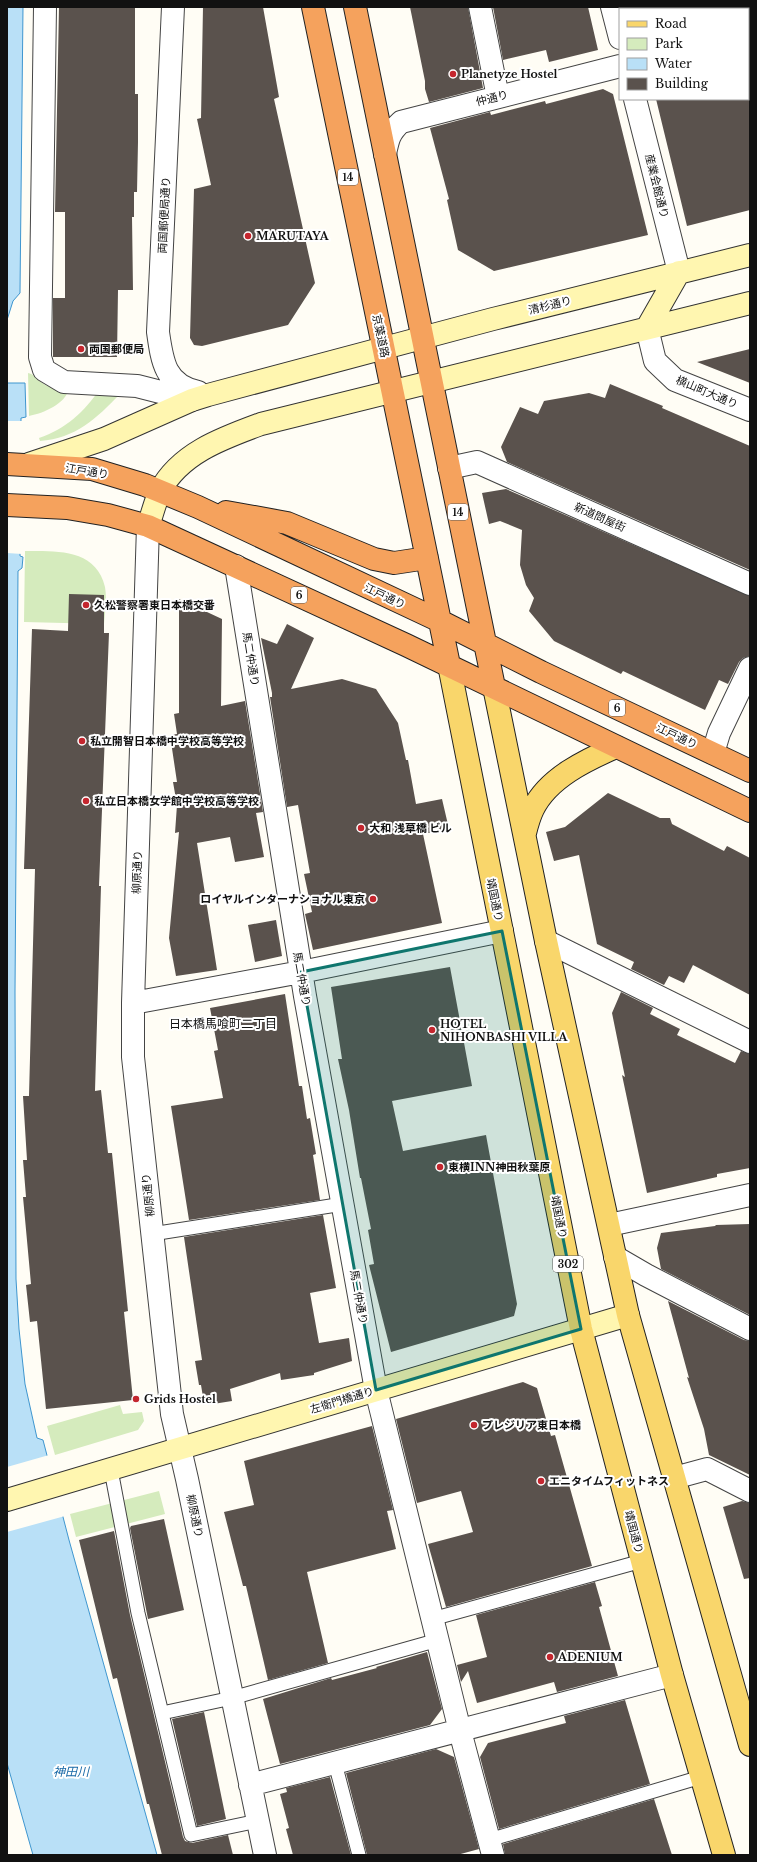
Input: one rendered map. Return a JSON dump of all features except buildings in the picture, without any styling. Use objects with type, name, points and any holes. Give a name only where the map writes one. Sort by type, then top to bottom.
[{"type":"highway","name":"京葉道路","points":[[313,7],[449,665]]},
{"type":"highway","name":"14","points":[[355,7],[494,687]]},
{"type":"highway","name":"江戸通り","points":[[7,464],[30,464],[92,469],[145,484],[198,507],[440,621],[541,672],[750,771]]},
{"type":"highway","name":"6","points":[[16,505],[67,508],[108,515],[148,526],[449,665],[750,811]]},
{"type":"highway","points":[[198,507],[288,523],[374,560],[394,563],[427,558]]},
{"type":"main road","name":"靖国通り","points":[[449,665],[581,1329],[672,1675],[724,1855]]},
{"type":"main road","points":[[494,687],[546,941],[628,1315],[750,1746]]},
{"type":"main road","points":[[524,833],[533,809],[543,793],[559,779],[588,759],[616,747]]},
{"type":"street","points":[[45,7],[40,357],[44,370],[64,382],[137,386],[200,397]]},
{"type":"street","name":"両国郵便局通り","points":[[173,7],[158,332],[164,365],[175,383],[192,391],[200,397]]},
{"type":"street","points":[[480,7],[498,97]]},
{"type":"street","points":[[612,7],[619,34]]},
{"type":"street","name":"仲通り","points":[[385,154],[391,131],[401,122],[619,66]]},
{"type":"street","name":"産業会館通り","points":[[635,100],[679,272]]},
{"type":"street","name":"清杉通り","points":[[30,464],[104,439],[200,397],[383,347],[750,255]]},
{"type":"street","points":[[649,328],[679,272]]},
{"type":"street","points":[[148,526],[160,491],[180,465],[210,445],[261,424],[750,303]]},
{"type":"street","name":"横山町大通り","points":[[649,328],[655,361],[675,380],[750,410]]},
{"type":"street","name":"新道問屋街","points":[[449,468],[477,462],[750,584]]},
{"type":"street","name":"柳原通り","points":[[148,526],[133,1003],[133,1056],[172,1414],[264,1855]]},
{"type":"street","name":"馬二仲通り","points":[[236,566],[301,972],[376,1390],[489,1850]]},
{"type":"street","points":[[713,753],[719,733],[750,668]]},
{"type":"street","points":[[133,1003],[301,972],[502,931]]},
{"type":"street","points":[[546,941],[750,1042]]},
{"type":"street","points":[[609,1225],[750,1195]]},
{"type":"street","points":[[615,1257],[646,1275],[750,1329]]},
{"type":"street","name":"左衛門橋通り","points":[[7,1500],[628,1315]]},
{"type":"street","points":[[674,1478],[707,1469],[750,1491]]},
{"type":"street","points":[[250,1785],[672,1675]]},
{"type":"lane","points":[[152,1234],[343,1204]]},
{"type":"lane","points":[[111,1470],[138,1614],[190,1835],[258,1821]]},
{"type":"lane","points":[[432,1619],[642,1561]]},
{"type":"lane","points":[[162,1713],[232,1698],[438,1640]]},
{"type":"lane","points":[[335,1763],[359,1855]]},
{"type":"lane","points":[[489,1850],[701,1777]]},
{"type":"highlighted area","points":[[502,931],[581,1329],[376,1390],[301,972]]},
{"type":"green space","points":[[28,373],[47,386],[58,389],[69,389],[67,394],[53,407],[41,413],[29,416]]},
{"type":"green space","points":[[100,389],[120,394],[94,419],[84,426],[64,436],[40,441],[39,438],[58,430],[74,419],[88,405]]},
{"type":"green space","points":[[25,551],[49,551],[73,554],[84,558],[93,565],[100,574],[106,591],[104,624],[24,622]]},
{"type":"green space","points":[[120,1405],[123,1414],[142,1412],[144,1421],[138,1430],[55,1455],[47,1426]]},
{"type":"green space","points":[[159,1491],[165,1514],[76,1537],[70,1514]]},
{"type":"water","points":[[7,7],[23,7],[20,293],[13,301],[7,320]]},
{"type":"water","name":"神田川","points":[[7,383],[25,383],[26,417],[21,418],[20,556],[23,557],[22,568],[18,571],[15,992],[16,1279],[19,1329],[25,1384],[37,1438],[43,1440],[69,1540],[157,1855],[33,1855],[7,1763]]},
{"type":"pier","points":[[7,421],[23,421],[22,554],[7,553]]},
{"type":"pier","points":[[49,1455],[65,1516],[7,1532],[7,1467]]},
{"type":"place","name":"Planetyze Hostel","points":[[453,74]]},
{"type":"place","name":"MARUTAYA","points":[[248,236]]},
{"type":"place","name":"両国郵便局","points":[[81,349]]},
{"type":"place","name":"久松警察署東日本橋交番","points":[[86,605]]},
{"type":"place","name":"私立開智日本橋中学校高等学校","points":[[82,741]]},
{"type":"place","name":"私立日本橋女学館中学校高等学校","points":[[86,801]]},
{"type":"place","name":"大和 浅草橋 ビル","points":[[361,828]]},
{"type":"place","name":"ロイヤルインターナショナル東京","points":[[373,899]]},
{"type":"place","name":"HOTEL NIHONBASHI VILLA","points":[[432,1030]]},
{"type":"place","name":"東横INN神田秋葉原","points":[[440,1167]]},
{"type":"place","name":"Grids Hostel","points":[[136,1399]]},
{"type":"place","name":"プレジリア東日本橋","points":[[474,1425]]},
{"type":"place","name":"エニタイムフィットネス","points":[[541,1481]]},
{"type":"place","name":"ADENIUM","points":[[550,1657]]},
{"type":"district","name":"日本橋馬喰町二丁目","points":[[223,1023]]}]
